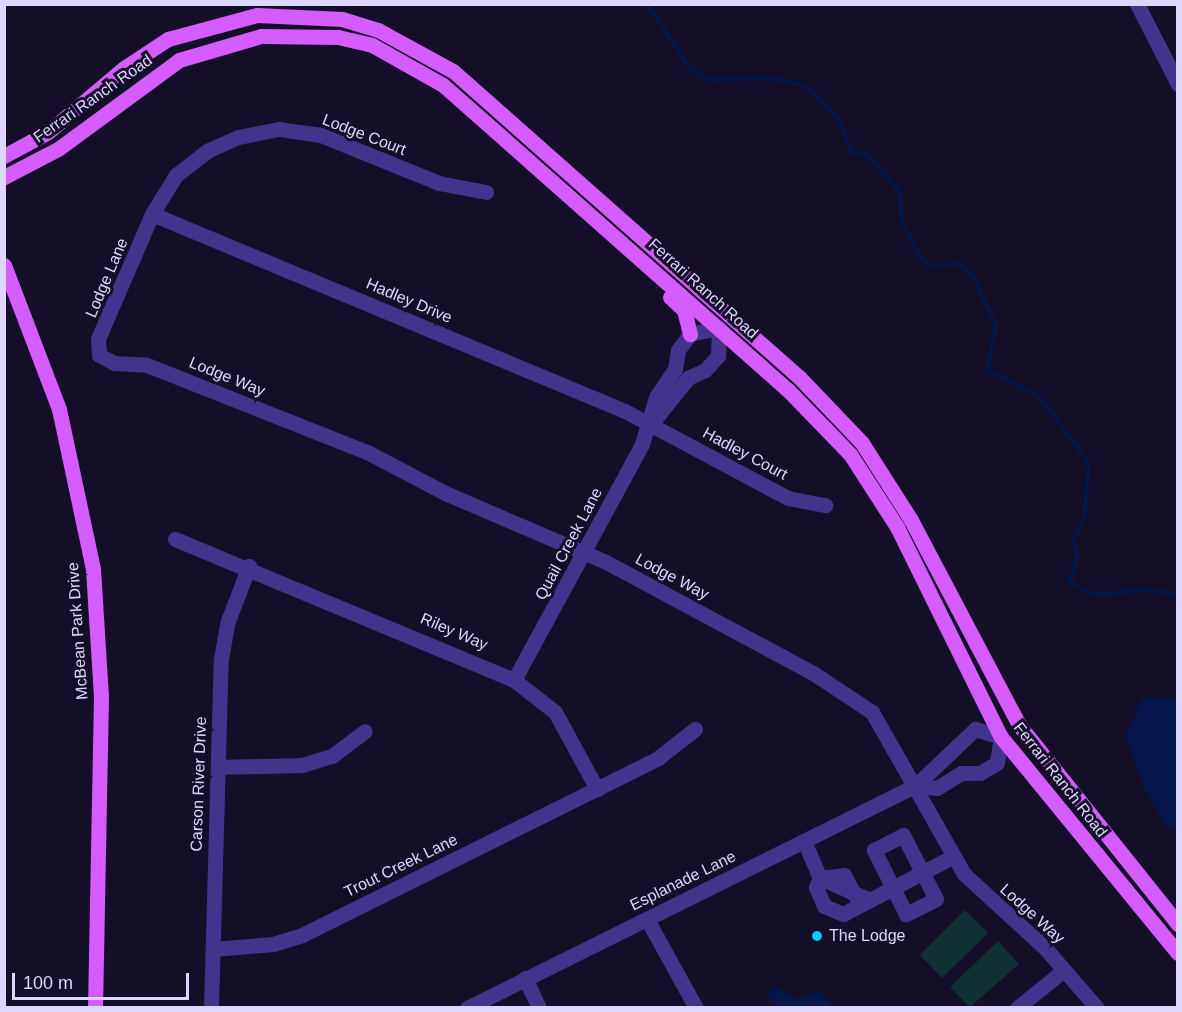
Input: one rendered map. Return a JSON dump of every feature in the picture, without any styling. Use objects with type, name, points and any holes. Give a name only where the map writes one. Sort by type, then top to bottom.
[{"type":"main road","name":"Ferrari Ranch Road","points":[[4,156],[48,132],[124,68],[168,39],[257,15],[342,19],[404,42],[453,71],[818,395],[874,459],[1019,725],[1178,924]]},
{"type":"main road","name":"Ferrari Ranch Road","points":[[4,177],[58,148],[179,60],[223,44],[298,33],[372,45],[413,66],[473,108],[825,425],[872,484],[1001,737],[1175,949]]},
{"type":"main road","points":[[585,208],[684,310],[690,334]]},
{"type":"main road","name":"McBean Park Drive","points":[[4,265],[59,409],[93,569],[101,696],[95,1008]]},
{"type":"main road","points":[[719,328],[729,315]]},
{"type":"main road","points":[[1001,737],[1019,725]]},
{"type":"street","points":[[1137,4],[1178,84]]},
{"type":"street","name":"Lodge Court","points":[[152,214],[176,175],[207,151],[238,136],[279,129],[321,135],[439,183],[486,192]]},
{"type":"street","name":"Lodge Lane","points":[[99,355],[98,339],[152,214]]},
{"type":"street","name":"Hadley Drive","points":[[152,214],[651,424]]},
{"type":"street","points":[[719,328],[718,356],[705,370],[682,373],[678,350],[690,334],[719,328]]},
{"type":"street","name":"Lodge Way","points":[[99,355],[114,363],[147,365],[367,452],[445,493],[586,553],[813,673],[872,712],[915,786],[952,857],[1064,970],[1097,1008]]},
{"type":"street","name":"Quail Creek Lane","points":[[514,680],[586,553],[651,424],[656,397],[682,373]]},
{"type":"street","name":"Hadley Court","points":[[651,424],[789,498],[825,505]]},
{"type":"street","name":"Riley Way","points":[[176,539],[249,566],[514,680],[555,712],[597,789]]},
{"type":"street","name":"Carson River Drive","points":[[211,1008],[220,659],[228,621],[249,566]]},
{"type":"street","name":"Trout Creek Lane","points":[[213,949],[273,944],[302,935],[597,789],[677,747],[695,729]]},
{"type":"street","name":"Esplanade Lane","points":[[466,1008],[915,786],[926,771],[950,756],[959,739],[975,729],[1001,737],[997,763],[980,773],[961,773],[937,788],[915,786]]},
{"type":"street","points":[[218,767],[302,765],[342,750],[365,731]]},
{"type":"street","points":[[950,756],[961,773]]},
{"type":"street","points":[[903,835],[922,873],[936,899],[906,914],[874,850],[903,835]]},
{"type":"street","points":[[804,841],[820,878],[818,898],[834,912],[843,914],[862,898],[893,888],[952,857]]},
{"type":"street","points":[[820,878],[862,898]]},
{"type":"street","points":[[647,919],[696,1008]]},
{"type":"street","points":[[1017,1008],[1064,970]]},
{"type":"street","points":[[525,978],[539,1008]]},
{"type":"green space","points":[[965,910],[988,933],[942,978],[920,955]]},
{"type":"green space","points":[[998,941],[1019,964],[970,1007],[950,987]]},
{"type":"shaded area","points":[[1143,697],[1177,699],[1177,831],[1165,825],[1144,788],[1125,736]]},
{"type":"shaded area","points":[[777,986],[794,999],[820,991],[833,1007],[777,1007],[767,995]]},
{"type":"waterway","points":[[648,4],[690,69],[709,80],[768,78],[803,85],[822,100],[840,121],[851,152],[868,155],[900,193],[902,221],[921,259],[933,266],[960,264],[973,275],[996,326],[987,370],[1040,397],[1089,463],[1084,520],[1073,540],[1078,556],[1069,584],[1098,595],[1142,590],[1178,594]]},
{"type":"place","name":"The Lodge","points":[[817,936]]}]
